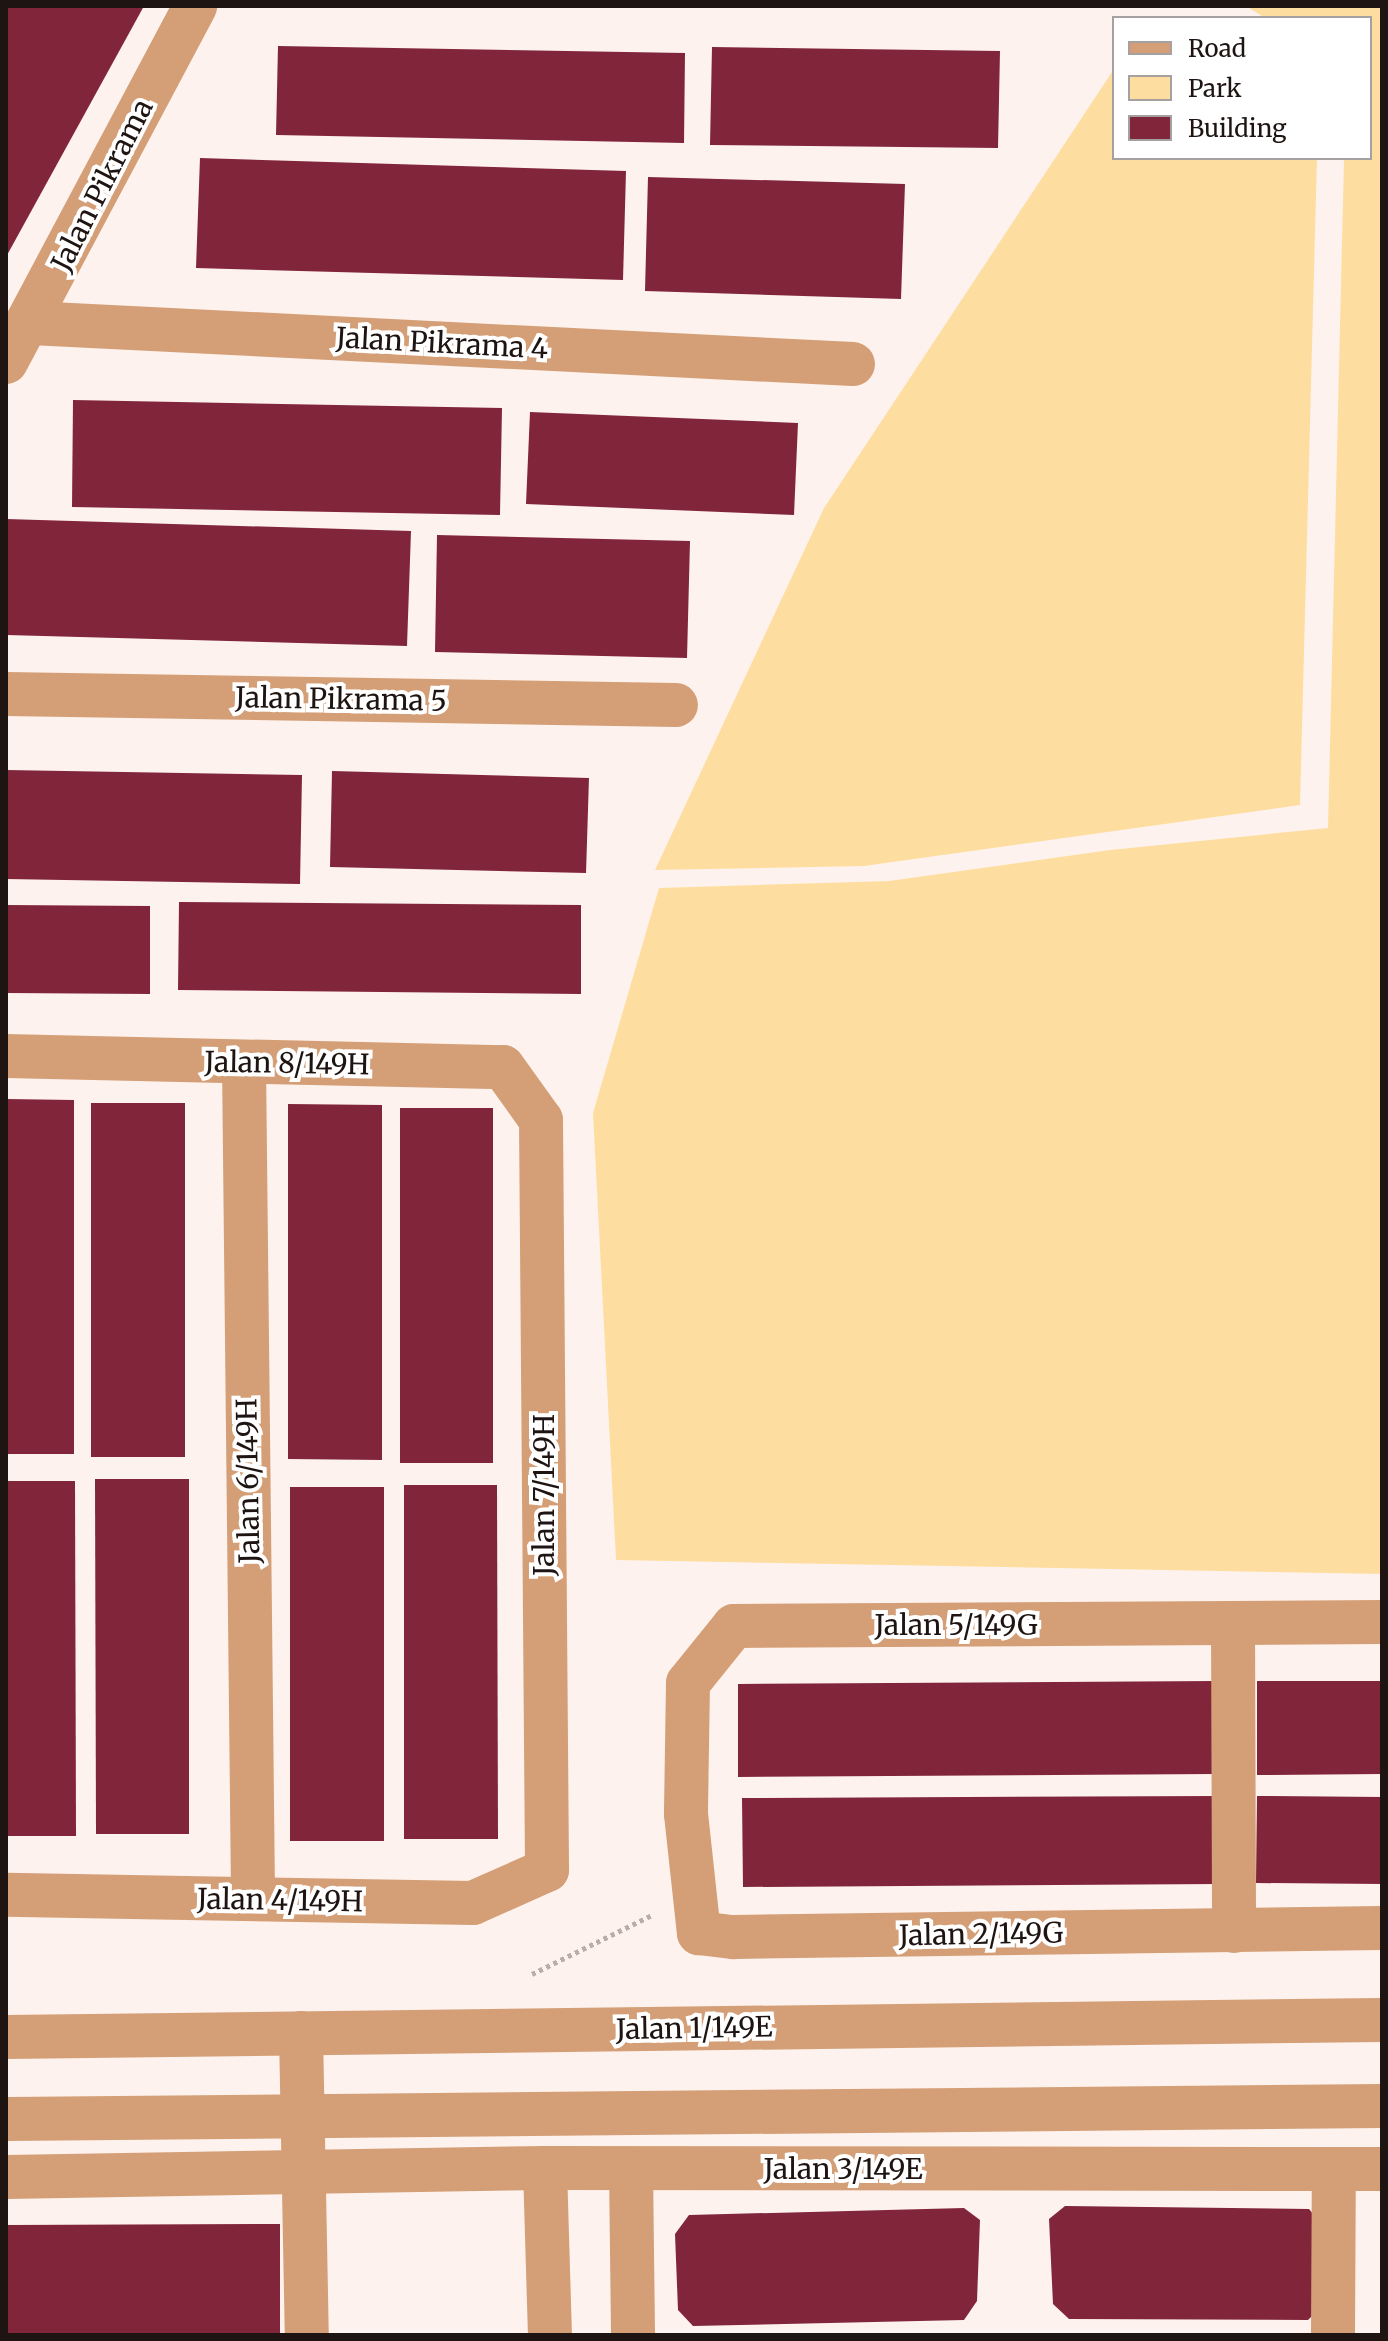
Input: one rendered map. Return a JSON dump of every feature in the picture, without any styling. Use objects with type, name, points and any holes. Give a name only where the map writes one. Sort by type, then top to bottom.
[{"type":"street","name":"Jalan Pikrama","points":[[6,362],[31,323],[195,6]]},
{"type":"street","name":"Jalan Pikrama 4","points":[[31,323],[853,364]]},
{"type":"street","name":"Jalan Pikrama 5","points":[[6,694],[676,705]]},
{"type":"street","name":"Jalan 8/149H","points":[[6,1056],[503,1067],[541,1120]]},
{"type":"street","name":"Jalan 6/149H","points":[[244,1062],[253,1899]]},
{"type":"street","name":"Jalan 7/149H","points":[[541,1120],[547,1870]]},
{"type":"street","name":"Jalan 5/149G","points":[[686,1814],[688,1683],[734,1626],[1382,1622]]},
{"type":"street","points":[[1233,1623],[1234,1931]]},
{"type":"street","name":"Jalan 2/149G","points":[[686,1814],[699,1933],[734,1937],[1382,1928]]},
{"type":"street","name":"Jalan 4/149H","points":[[6,1895],[473,1903],[547,1870]]},
{"type":"street","name":"Jalan 1/149E","points":[[6,2037],[1382,2020]]},
{"type":"street","points":[[301,2033],[307,2335]]},
{"type":"street","points":[[6,2119],[304,2120],[1382,2106]]},
{"type":"street","points":[[545,2168],[550,2335]]},
{"type":"street","name":"Jalan 3/149E","points":[[6,2177],[305,2169],[1382,2169]]},
{"type":"street","points":[[631,2169],[633,2335]]},
{"type":"street","points":[[1333,2335],[1334,2170]]},
{"type":"path","points":[[532,1974],[695,1895]]},
{"type":"green space","points":[[1246,6],[1382,6],[1382,1574],[616,1560],[593,1113],[659,888],[889,881],[1110,850],[1328,828],[1344,160],[1372,160],[1372,16],[1262,16]]},
{"type":"green space","points":[[1112,72],[1112,160],[1317,160],[1300,805],[864,866],[655,870],[824,508]]},
{"type":"building","points":[[6,6],[144,6],[6,257]]},
{"type":"building","points":[[278,46],[685,53],[684,143],[276,135]]},
{"type":"building","points":[[712,47],[1000,51],[998,148],[710,145]]},
{"type":"building","points":[[200,158],[626,171],[623,280],[196,268]]},
{"type":"building","points":[[648,177],[905,184],[901,299],[645,291]]},
{"type":"building","points":[[73,400],[502,408],[500,515],[72,507]]},
{"type":"building","points":[[530,412],[798,423],[794,515],[526,504]]},
{"type":"building","points":[[6,519],[411,531],[407,646],[6,635]]},
{"type":"building","points":[[437,535],[690,541],[687,658],[435,652]]},
{"type":"building","points":[[6,770],[302,775],[300,884],[6,879]]},
{"type":"building","points":[[332,771],[589,778],[586,873],[330,867]]},
{"type":"building","points":[[179,902],[581,905],[581,994],[178,990]]},
{"type":"building","points":[[6,905],[150,906],[150,994],[6,993]]},
{"type":"building","points":[[6,1099],[74,1100],[74,1454],[6,1454]]},
{"type":"building","points":[[91,1103],[185,1103],[185,1457],[91,1457]]},
{"type":"building","points":[[288,1104],[382,1105],[382,1460],[288,1459]]},
{"type":"building","points":[[400,1108],[493,1108],[493,1463],[400,1463]]},
{"type":"building","points":[[95,1479],[189,1479],[189,1834],[96,1834]]},
{"type":"building","points":[[6,1481],[75,1481],[76,1836],[6,1836]]},
{"type":"building","points":[[404,1485],[497,1485],[498,1839],[404,1839]]},
{"type":"building","points":[[290,1487],[384,1487],[384,1841],[290,1841]]},
{"type":"building","points":[[1216,1681],[1216,1774],[738,1777],[738,1684]]},
{"type":"building","points":[[1257,1681],[1382,1681],[1382,1774],[1257,1775]]},
{"type":"building","points":[[1219,1796],[1220,1884],[743,1887],[742,1798]]},
{"type":"building","points":[[1257,1796],[1382,1797],[1382,1884],[1256,1883]]},
{"type":"building","points":[[1065,2206],[1309,2209],[1321,2224],[1321,2307],[1308,2320],[1069,2319],[1053,2304],[1049,2219]]},
{"type":"building","points":[[964,2208],[980,2220],[977,2301],[964,2320],[693,2326],[678,2310],[675,2234],[689,2215]]},
{"type":"building","points":[[280,2224],[280,2335],[6,2335],[6,2225]]}]
